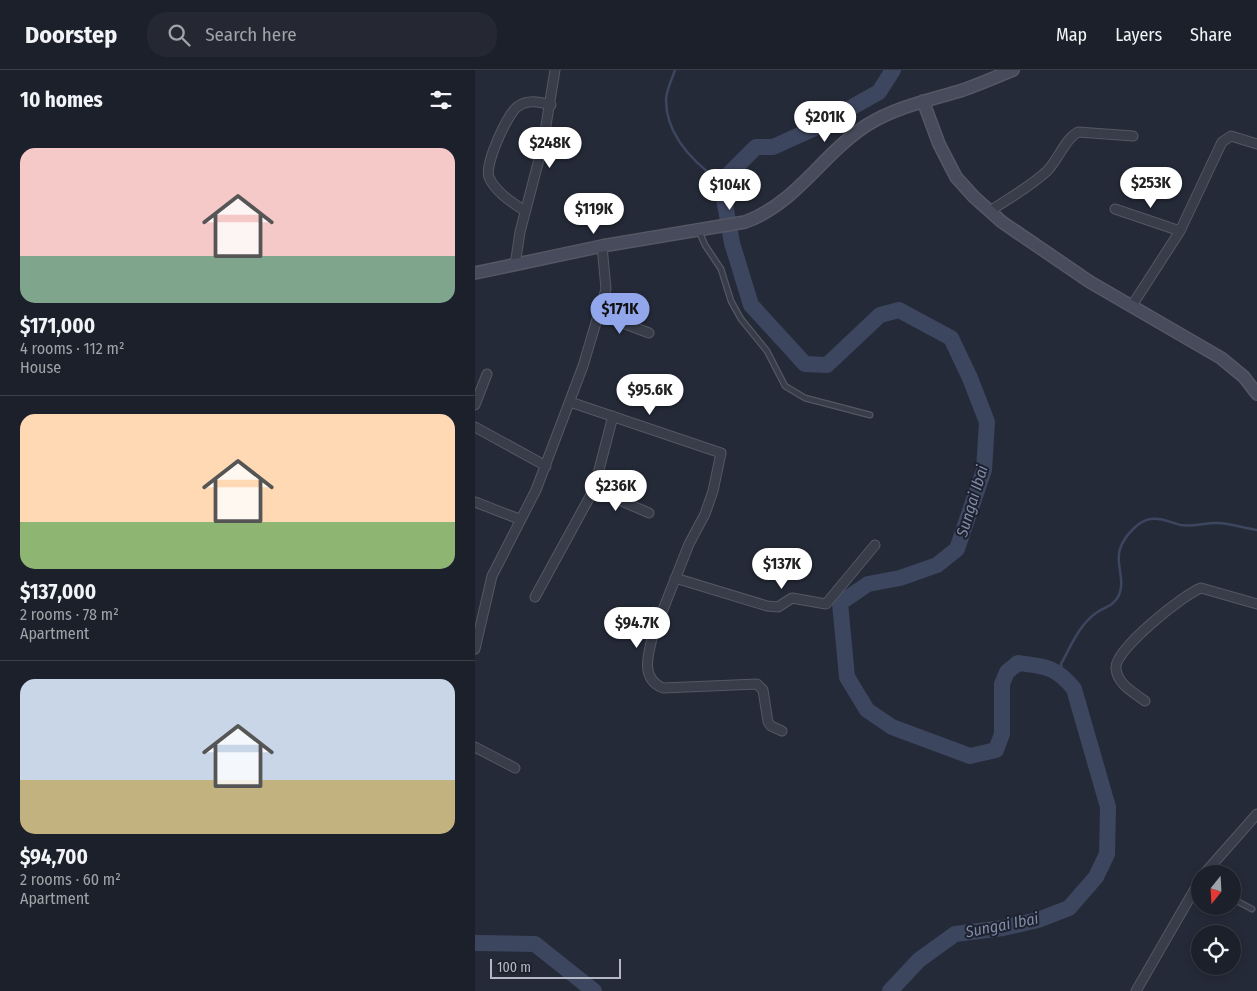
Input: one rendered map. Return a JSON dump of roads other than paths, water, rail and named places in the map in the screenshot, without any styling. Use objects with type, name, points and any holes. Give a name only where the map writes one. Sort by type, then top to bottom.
[{"type":"main road","points":[[475,273],[602,246],[745,222],[779,206],[860,129],[882,116],[964,89],[1013,70]]},
{"type":"main road","points":[[923,101],[939,144],[956,177],[990,211],[1065,266],[1131,307],[1221,358],[1244,377],[1257,394]]},
{"type":"street","points":[[515,266],[525,212],[541,156],[551,105],[555,70]]},
{"type":"street","points":[[525,212],[494,184],[488,175],[489,163],[510,114],[517,107],[531,101],[551,105]]},
{"type":"street","points":[[990,211],[1042,175],[1059,157],[1073,134],[1078,132],[1133,136]]},
{"type":"street","points":[[1131,307],[1180,231],[1222,142],[1231,136],[1257,144]]},
{"type":"street","points":[[1115,209],[1180,231]]},
{"type":"street","points":[[476,643],[492,576],[545,466],[570,402],[599,314],[606,289],[602,246]]},
{"type":"street","points":[[599,314],[649,333]]},
{"type":"street","points":[[475,405],[487,374]]},
{"type":"street","points":[[570,402],[721,453],[713,490],[705,514],[675,578],[653,635],[648,660],[650,680],[663,688],[757,684],[763,690],[768,722],[782,731]]},
{"type":"street","points":[[535,597],[594,490],[613,416]]},
{"type":"street","points":[[475,427],[545,466]]},
{"type":"street","points":[[594,490],[649,513]]},
{"type":"street","points":[[475,502],[519,520]]},
{"type":"street","points":[[675,578],[767,606],[778,607],[792,598],[800,597],[826,604],[875,545]]},
{"type":"street","points":[[1145,701],[1120,682],[1115,666],[1121,652],[1177,602],[1201,588],[1257,604]]},
{"type":"street","points":[[475,747],[515,768]]},
{"type":"street","points":[[1213,865],[1257,814]]},
{"type":"street","points":[[1136,991],[1191,896]]},
{"type":"lane","points":[[699,229],[705,245],[721,270],[731,301],[741,318],[767,351],[785,386],[805,398],[870,415]]},
{"type":"lane","points":[[1241,903],[1252,909]]},
{"type":"waterway","points":[[675,70],[666,96],[667,113],[671,125],[683,147],[701,166],[721,182]]},
{"type":"waterway","name":"Sungai Ibai","points":[[890,991],[919,960],[955,934],[1003,928],[1038,920],[1069,908],[1096,877],[1107,854],[1108,807],[1074,689],[1062,676],[1050,669],[1018,663],[1007,672],[1002,684],[1002,734],[996,750],[970,756],[892,727],[867,710],[847,677],[840,603],[868,584],[900,578],[937,565],[957,549],[984,470],[987,422],[970,378],[951,338],[899,310],[880,315],[827,365],[805,364],[751,305],[732,243],[721,182],[756,147],[773,147],[815,128],[879,92],[893,70]]},
{"type":"waterway","points":[[1063,675],[1061,664],[1080,630],[1090,618],[1112,604],[1119,595],[1121,589],[1119,552],[1126,537],[1142,522],[1163,519],[1181,525],[1219,523],[1257,530]]},
{"type":"waterway","name":"Sungai Ibai","points":[[475,943],[535,944],[594,991]]}]
